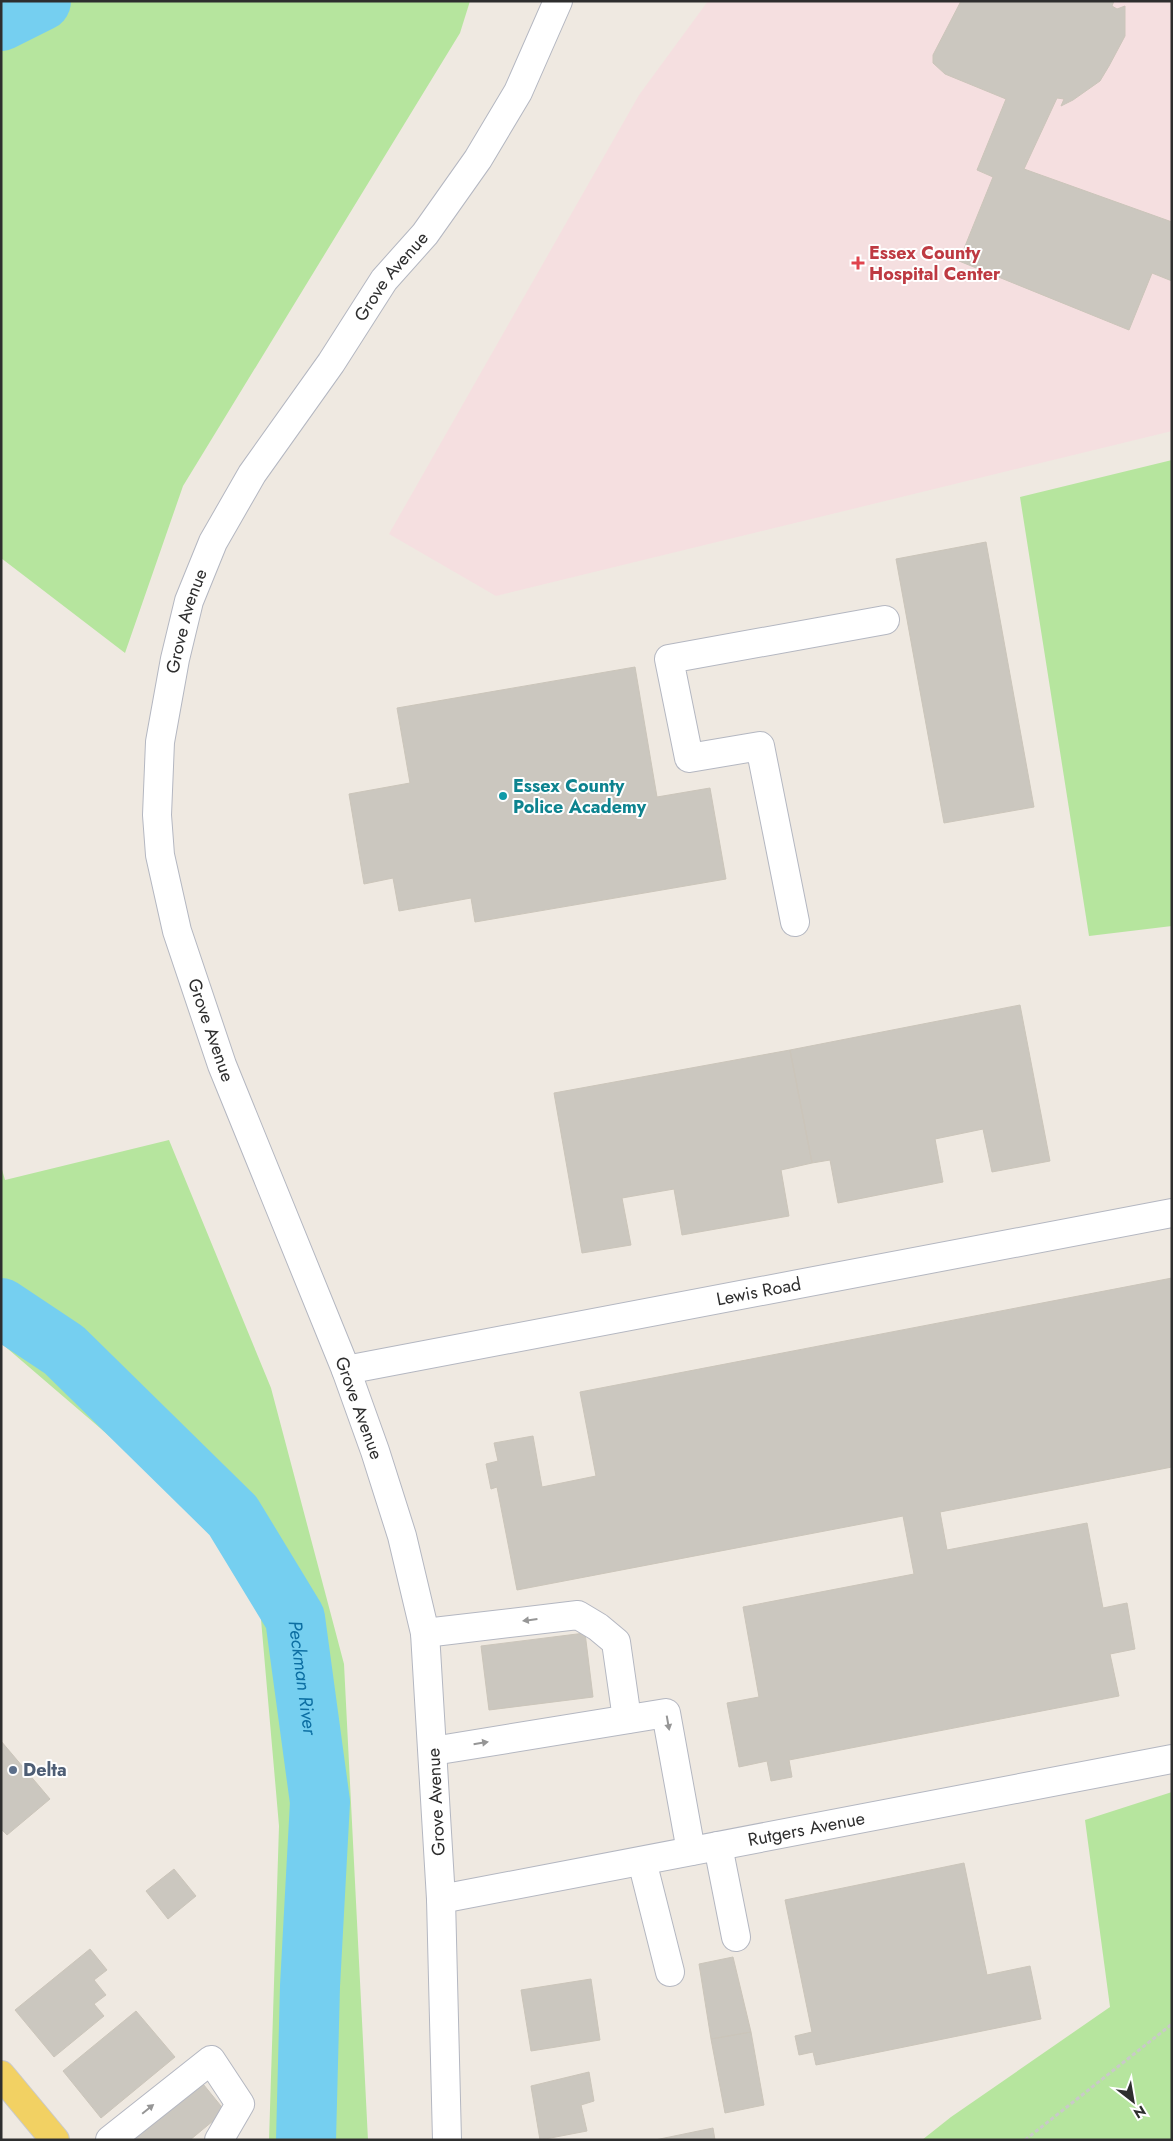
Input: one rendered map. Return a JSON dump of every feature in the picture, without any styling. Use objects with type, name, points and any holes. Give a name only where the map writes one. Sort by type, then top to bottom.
[{"type":"main road","points":[[1,2075],[55,2140]]},
{"type":"street","name":"Grove Avenue","points":[[447,2140],[441,1899],[425,1633],[402,1536],[375,1451],[346,1370],[222,1065],[177,931],[160,855],[157,815],[160,742],[175,659],[189,601],[213,542],[252,474],[331,363],[384,280],[425,234],[478,159],[518,92],[558,1]]},
{"type":"street","points":[[795,922],[760,746],[689,758],[669,659],[885,620]]},
{"type":"street","name":"Lewis Road","points":[[346,1370],[1172,1213]]},
{"type":"street","points":[[425,1633],[578,1615],[598,1627],[616,1642],[627,1719]]},
{"type":"street","points":[[433,1751],[666,1713],[691,1851]]},
{"type":"street","name":"Rutgers Avenue","points":[[441,1899],[1172,1759]]},
{"type":"street","points":[[718,1846],[736,1937]]},
{"type":"street","points":[[642,1860],[670,1972]]},
{"type":"street","points":[[110,2140],[211,2060],[240,2104],[219,2140]]},
{"type":"path","points":[[1024,2140],[1172,2024]]},
{"type":"shaded area","name":"Essex County Hospital Center","points":[[708,1],[1172,1],[1172,431],[496,596],[389,534],[639,95]]},
{"type":"green space","points":[[1,1],[470,1],[460,33],[183,486],[125,653],[1,558]]},
{"type":"green space","points":[[1172,460],[1172,926],[1089,936],[1020,497]]},
{"type":"green space","points":[[169,1140],[271,1388],[344,1664],[368,2140],[269,2140],[279,1826],[256,1562],[1,1343],[1,1166],[5,1180]]},
{"type":"green space","points":[[1172,1792],[1172,2140],[922,2140],[951,2117],[1110,2007],[1085,1820]]},
{"type":"building","points":[[961,1],[1114,1],[1112,6],[1117,9],[1125,6],[1125,36],[1100,81],[1061,106],[1064,99],[1057,98],[1024,169],[1172,222],[1172,281],[1152,273],[1129,330],[959,261],[993,177],[977,170],[1006,99],[945,74],[933,63],[933,55]]},
{"type":"building","points":[[986,542],[1034,807],[944,823],[896,559]]},
{"type":"building","name":"Essex County Police Academy","points":[[635,667],[657,797],[710,788],[726,879],[475,922],[471,898],[399,911],[393,878],[364,884],[349,794],[410,783],[397,708]]},
{"type":"building","points":[[1020,1005],[1050,1161],[992,1172],[983,1129],[935,1139],[943,1182],[838,1203],[830,1160],[812,1163],[790,1050]]},
{"type":"building","points":[[790,1050],[812,1163],[781,1170],[789,1216],[682,1235],[674,1189],[622,1198],[631,1245],[582,1253],[554,1093]]},
{"type":"building","points":[[1172,1278],[1172,1467],[940,1512],[947,1550],[1087,1523],[1103,1608],[1127,1603],[1135,1649],[1110,1654],[1119,1696],[789,1760],[792,1777],[771,1781],[767,1761],[739,1767],[727,1703],[759,1697],[743,1607],[914,1574],[903,1516],[517,1590],[497,1487],[491,1489],[486,1464],[498,1461],[494,1443],[533,1436],[542,1487],[596,1476],[580,1392]]},
{"type":"building","points":[[585,1633],[593,1697],[489,1710],[481,1646]]},
{"type":"building","name":"Delta","points":[[1,1741],[50,1799],[7,1835],[1,1829]]},
{"type":"building","points":[[964,1863],[987,1975],[1030,1966],[1041,2019],[816,2065],[813,2052],[799,2055],[795,2036],[812,2032],[785,1900]]},
{"type":"building","points":[[174,1869],[196,1896],[168,1919],[146,1891]]},
{"type":"building","points":[[90,1949],[107,1970],[94,1980],[106,1995],[94,2004],[104,2016],[54,2057],[15,2010]]},
{"type":"building","points":[[733,1957],[751,2032],[711,2039],[699,1964]]},
{"type":"building","points":[[591,1979],[600,2040],[531,2051],[521,1990]]},
{"type":"building","points":[[136,2011],[175,2057],[101,2118],[63,2071]]},
{"type":"building","points":[[751,2032],[764,2105],[725,2113],[711,2039]]},
{"type":"building","points":[[589,2072],[594,2101],[581,2105],[587,2131],[540,2140],[531,2086]]},
{"type":"building","points":[[199,2079],[225,2111],[190,2140],[126,2140]]},
{"type":"building","points":[[713,2128],[715,2140],[655,2140]]},
{"type":"waterway","name":"Peckman River","points":[[1,21],[41,1]]},
{"type":"waterway","name":"Peckman River","points":[[1,1308],[64,1350],[233,1516],[295,1618],[320,1802],[310,1986],[306,2140]]},
{"type":"place","name":"Essex County Hospital Center","points":[[858,263]]},
{"type":"place","name":"Essex County Police Academy","points":[[503,796]]},
{"type":"place","name":"Delta","points":[[13,1770]]}]
